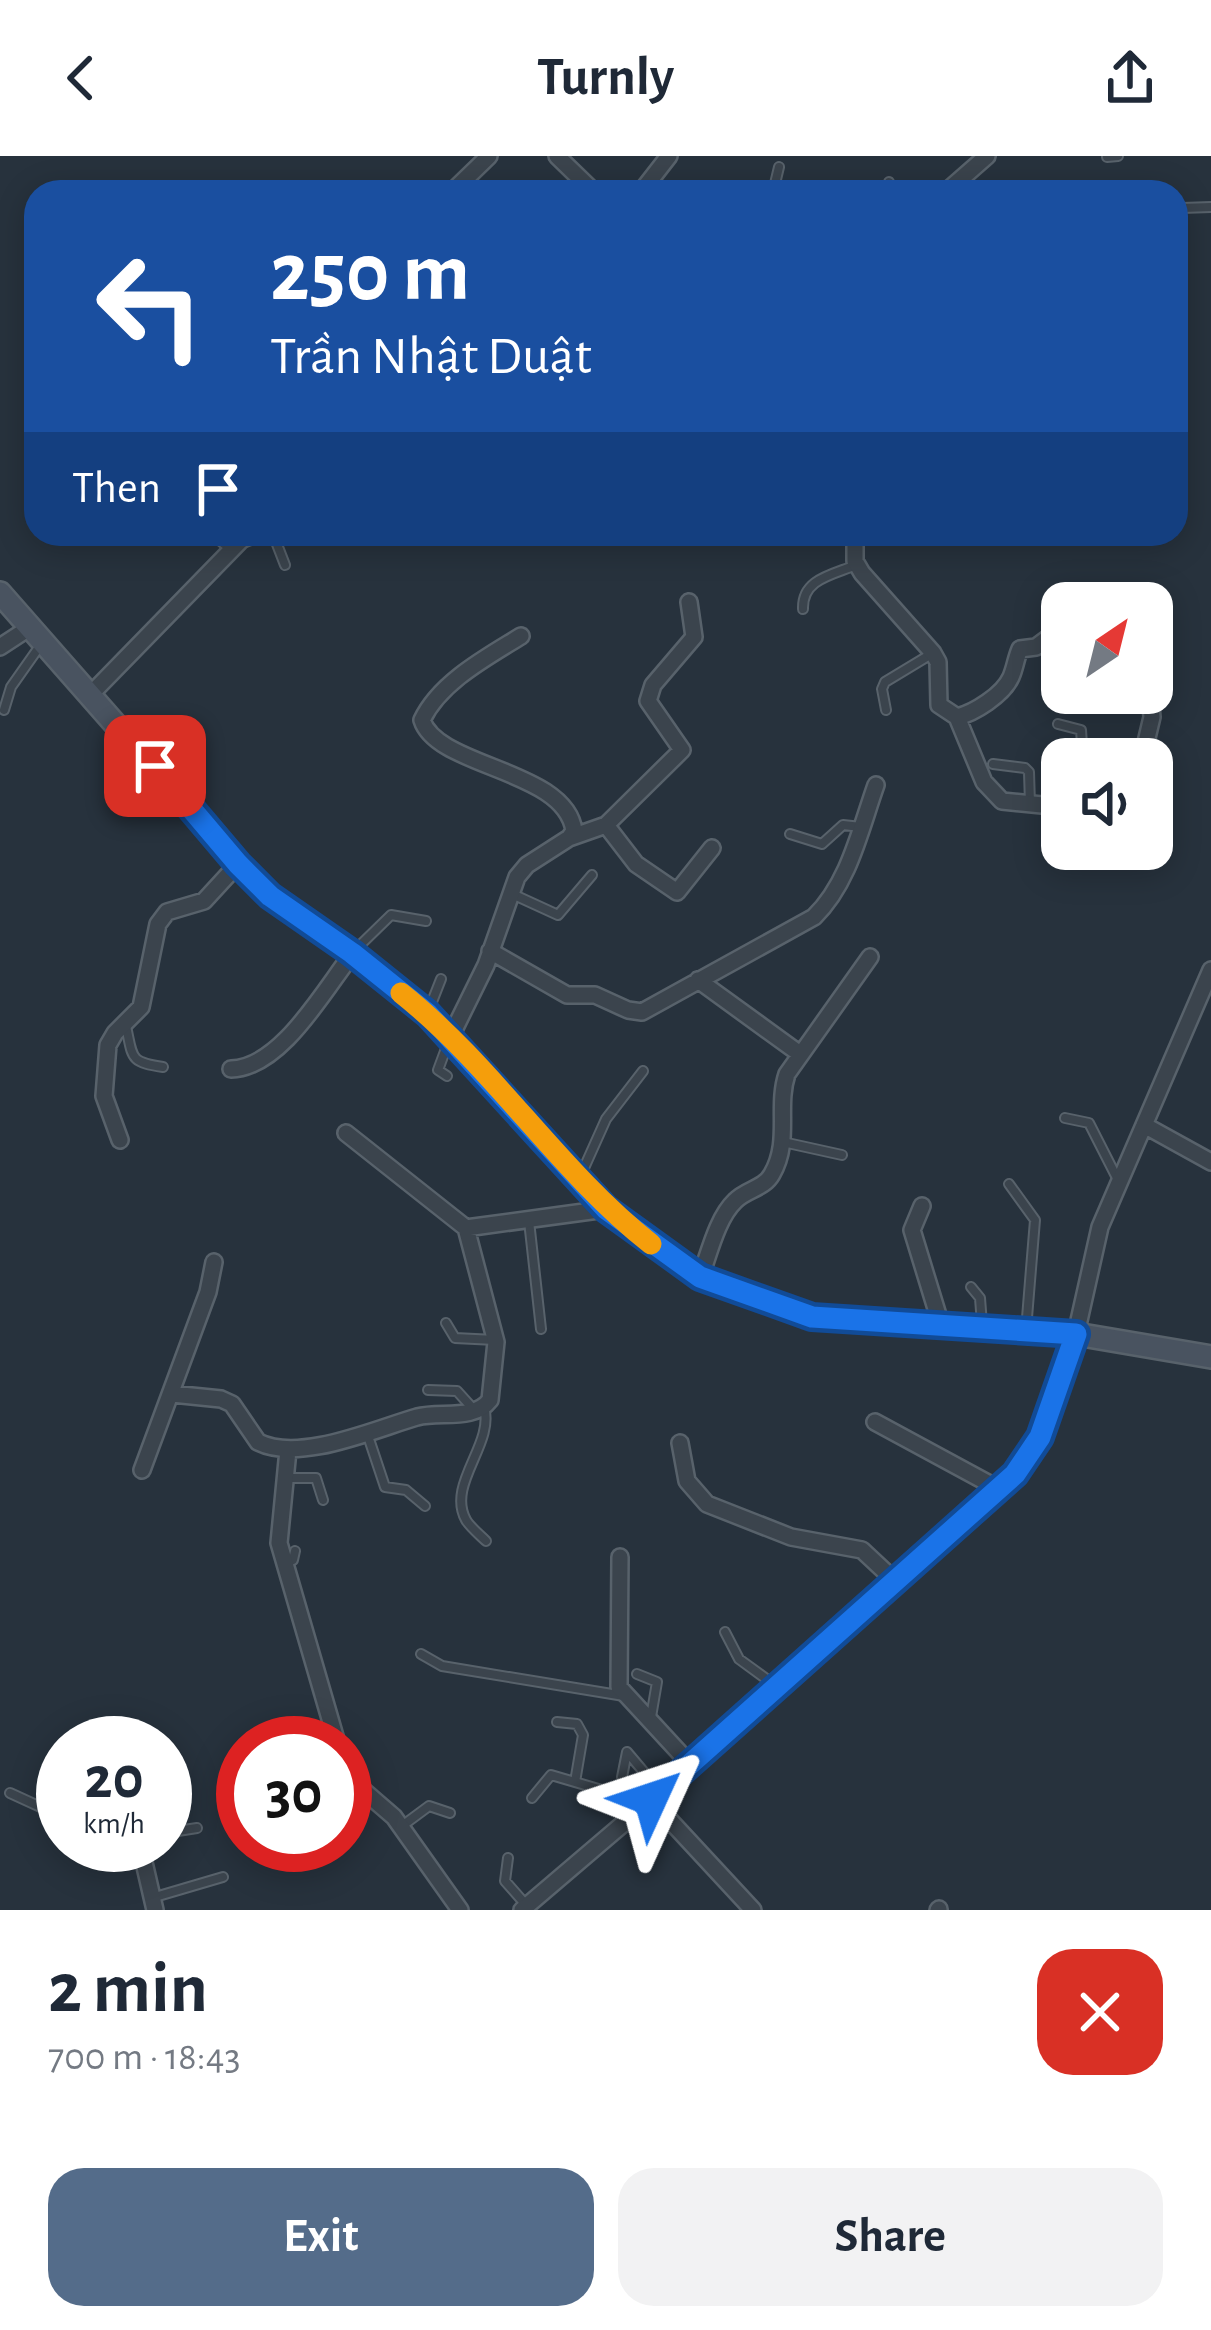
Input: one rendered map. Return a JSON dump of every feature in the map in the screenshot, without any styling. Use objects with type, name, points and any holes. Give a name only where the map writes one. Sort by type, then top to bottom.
[{"type":"main road","points":[[0,593],[270,896],[428,1014],[606,1209],[700,1277],[812,1317],[1076,1334],[1211,1357]]},
{"type":"street","points":[[465,180],[488,156]]},
{"type":"street","points":[[557,156],[582,180]]},
{"type":"street","points":[[960,180],[987,156]]},
{"type":"street","points":[[91,694],[235,546]]},
{"type":"street","points":[[856,546],[857,565],[938,662],[939,704],[957,717],[983,782],[1002,801],[1041,805]]},
{"type":"street","points":[[451,1036],[490,951],[509,892],[527,865],[569,838],[606,825],[682,750],[649,701],[653,685],[694,638],[689,602]]},
{"type":"street","points":[[0,647],[36,635]]},
{"type":"street","points":[[521,636],[468,670],[432,704],[422,720],[424,729],[444,744],[550,795],[573,820],[569,838]]},
{"type":"street","points":[[957,717],[1002,689],[1011,679],[1020,649],[1041,643]]},
{"type":"street","points":[[490,951],[558,991],[603,997],[635,1013],[814,917],[828,904],[839,887],[876,785]]},
{"type":"street","points":[[606,825],[636,864],[677,892],[712,848]]},
{"type":"street","points":[[120,1140],[104,1096],[108,1045],[142,1007],[162,916],[204,901],[238,864]]},
{"type":"street","points":[[230,1069],[246,1068],[285,1040],[352,953]]},
{"type":"street","points":[[700,1277],[727,1211],[740,1196],[770,1179],[783,1142],[782,1088],[787,1074],[870,957]]},
{"type":"street","points":[[524,1908],[1029,1458],[1076,1334],[1094,1248],[1211,970]]},
{"type":"street","points":[[698,980],[800,1054]]},
{"type":"street","points":[[1144,1125],[1211,1162]]},
{"type":"street","points":[[172,1394],[232,1405],[259,1442],[288,1450],[368,1434],[428,1415],[480,1409],[490,1400],[495,1340],[466,1228],[346,1133]]},
{"type":"street","points":[[922,1206],[912,1230],[941,1325]]},
{"type":"street","points":[[466,1228],[606,1209]]},
{"type":"street","points":[[142,1470],[208,1292],[214,1262]]},
{"type":"street","points":[[875,1422],[997,1489]]},
{"type":"street","points":[[680,1443],[688,1480],[707,1504],[791,1537],[862,1550],[893,1579]]},
{"type":"street","points":[[288,1450],[278,1523],[330,1716]]},
{"type":"street","points":[[620,1557],[616,1674],[626,1697],[690,1764]]},
{"type":"street","points":[[372,1796],[401,1827],[460,1910]]},
{"type":"street","points":[[652,1798],[753,1910]]},
{"type":"street","points":[[146,1872],[154,1904]]},
{"type":"lane","points":[[1107,157],[1118,156]]},
{"type":"lane","points":[[776,180],[779,167]]},
{"type":"lane","points":[[276,546],[285,566]]},
{"type":"lane","points":[[803,609],[802,594],[808,586],[857,565]]},
{"type":"lane","points":[[4,710],[36,635]]},
{"type":"lane","points":[[886,710],[882,689],[890,675],[933,653]]},
{"type":"lane","points":[[1058,724],[1081,730],[1082,738]]},
{"type":"lane","points":[[180,796],[197,774],[181,746]]},
{"type":"lane","points":[[993,764],[1029,772],[1030,804]]},
{"type":"lane","points":[[790,834],[822,844],[844,825],[861,827]]},
{"type":"lane","points":[[509,892],[558,915],[592,875]]},
{"type":"lane","points":[[352,953],[391,915],[426,921]]},
{"type":"lane","points":[[428,1014],[441,979]]},
{"type":"lane","points":[[125,1025],[133,1058],[163,1067]]},
{"type":"lane","points":[[447,1076],[438,1065],[451,1036]]},
{"type":"lane","points":[[579,1178],[606,1119],[643,1071]]},
{"type":"lane","points":[[1065,1118],[1090,1123],[1119,1182]]},
{"type":"lane","points":[[783,1142],[842,1155]]},
{"type":"lane","points":[[1010,1184],[1035,1220],[1026,1330]]},
{"type":"lane","points":[[529,1221],[541,1329]]},
{"type":"lane","points":[[971,1287],[980,1298],[982,1327]]},
{"type":"lane","points":[[446,1323],[455,1338],[495,1340]]},
{"type":"lane","points":[[428,1390],[458,1391],[480,1409],[485,1430],[462,1493],[464,1516],[486,1541]]},
{"type":"lane","points":[[368,1434],[386,1487],[406,1490],[425,1506]]},
{"type":"lane","points":[[284,1479],[316,1478],[323,1500]]},
{"type":"lane","points":[[725,1632],[739,1659],[776,1686]]},
{"type":"lane","points":[[421,1654],[442,1666],[626,1697]]},
{"type":"lane","points":[[637,1674],[657,1682],[650,1722]]},
{"type":"lane","points":[[557,1722],[577,1724],[583,1735],[575,1782]]},
{"type":"lane","points":[[622,1778],[627,1751],[652,1798]]},
{"type":"lane","points":[[532,1798],[547,1776],[652,1798]]},
{"type":"lane","points":[[10,1793],[36,1805]]},
{"type":"lane","points":[[401,1827],[429,1805],[450,1813]]},
{"type":"lane","points":[[192,1829],[197,1828]]},
{"type":"lane","points":[[508,1858],[506,1883],[524,1908]]},
{"type":"lane","points":[[154,1904],[223,1877]]},
{"type":"slow traffic","points":[[401,993],[451,1036],[606,1209],[651,1244]]},
{"type":"route","points":[[155,766],[270,896],[428,1014],[606,1209],[700,1277],[812,1317],[1076,1334],[1040,1437],[1015,1474],[651,1799]]}]
